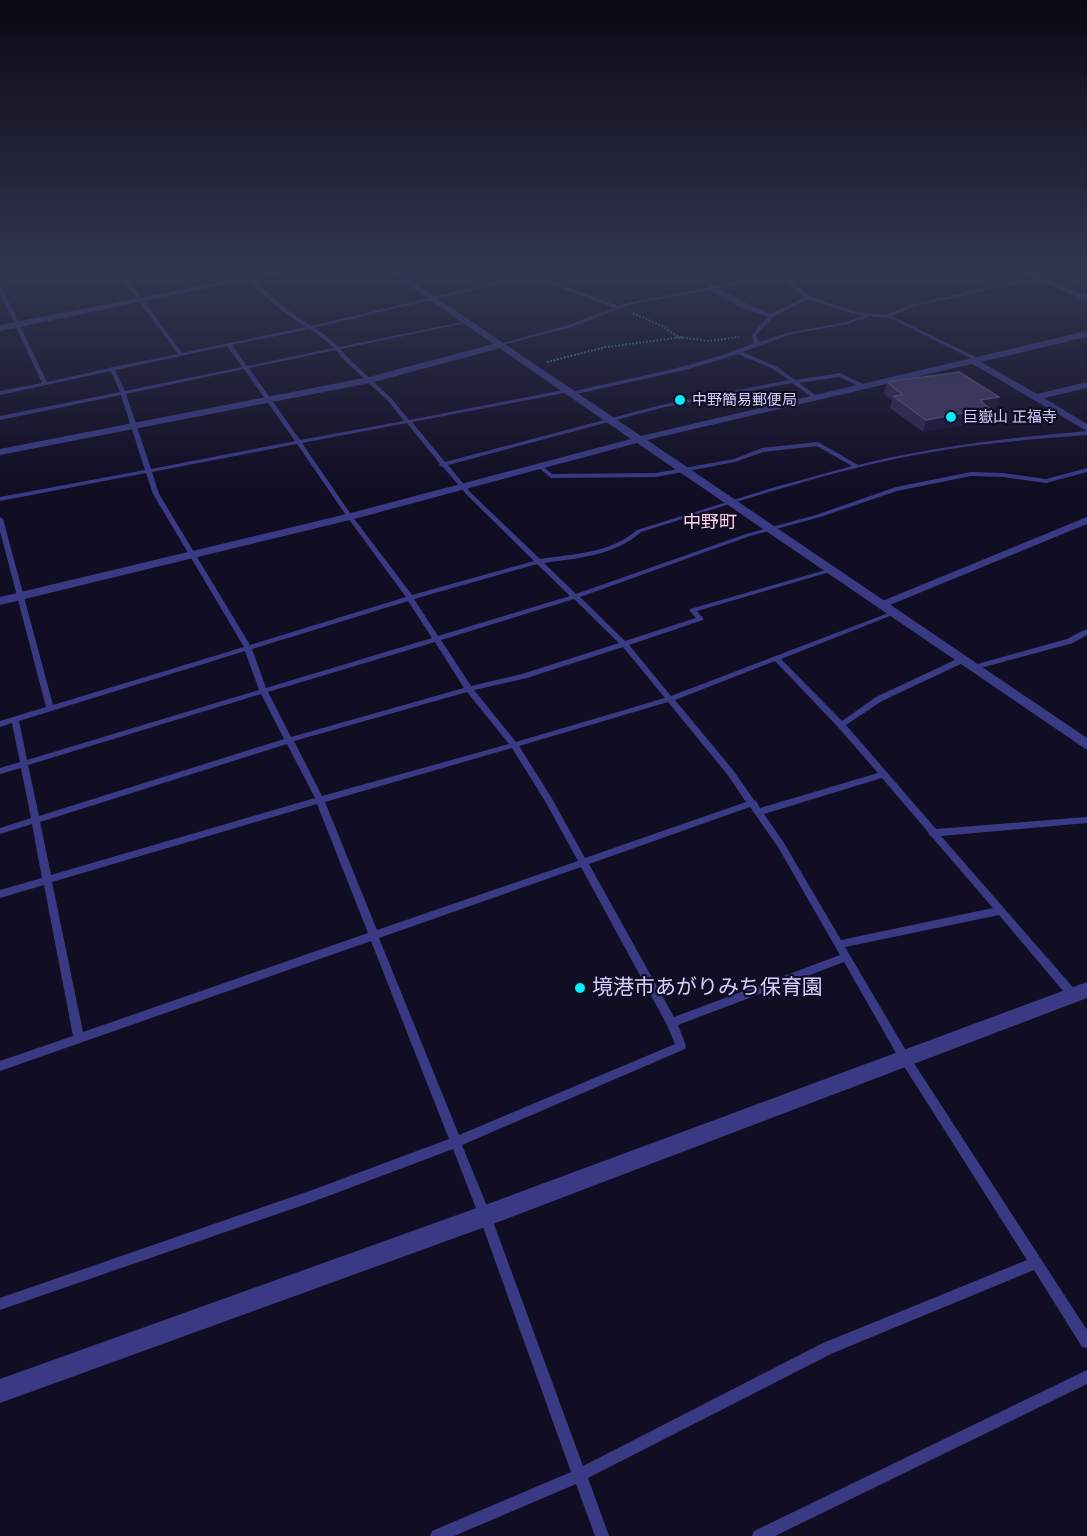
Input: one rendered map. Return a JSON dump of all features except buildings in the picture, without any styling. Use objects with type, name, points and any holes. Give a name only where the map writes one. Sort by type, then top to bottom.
[{"type":"street","points":[[494,341],[1087,745]]},
{"type":"street","points":[[0,601],[462,488],[641,440],[1060,341]]},
{"type":"street","points":[[0,452],[370,380],[501,345]]},
{"type":"street","points":[[976,361],[1087,430]]},
{"type":"street","points":[[1034,398],[1087,385]]},
{"type":"street","points":[[881,604],[1087,520]]},
{"type":"street","points":[[0,1391],[484,1215],[1080,992]]},
{"type":"lane","points":[[25,341],[45,383]]},
{"type":"lane","points":[[170,341],[180,354]]},
{"type":"lane","points":[[0,393],[244,341]]},
{"type":"lane","points":[[330,341],[390,400],[462,488],[537,562],[577,596],[625,645],[753,803],[781,845],[904,1057],[1086,1339]]},
{"type":"lane","points":[[0,418],[370,341]]},
{"type":"lane","points":[[501,345],[517,341]]},
{"type":"lane","points":[[0,499],[405,421],[570,392],[692,366],[768,341]]},
{"type":"lane","points":[[935,341],[976,361]]},
{"type":"lane","points":[[0,1304],[315,1195],[456,1142],[681,1046],[672,1023],[584,863],[514,745],[469,689],[410,598],[350,516],[300,441],[228,344]]},
{"type":"lane","points":[[739,352],[767,363],[816,398]]},
{"type":"lane","points":[[112,368],[123,392],[156,494],[194,554],[248,648],[264,692],[320,800],[484,1215],[602,1536]]},
{"type":"lane","points":[[442,465],[661,407],[793,381],[840,375],[865,387]]},
{"type":"lane","points":[[0,724],[410,598],[537,562],[600,552],[629,540],[639,531],[858,467],[910,454],[1087,430]]},
{"type":"lane","points":[[541,466],[551,476],[656,476],[683,468],[721,463],[762,450],[818,444],[858,467]]},
{"type":"lane","points":[[0,771],[577,596],[769,528],[818,516],[896,489],[964,475],[986,473],[1046,481],[1087,470]]},
{"type":"lane","points":[[0,519],[50,709]]},
{"type":"lane","points":[[0,831],[289,740],[469,689],[524,676],[625,645],[701,619],[692,610],[831,570]]},
{"type":"lane","points":[[0,894],[671,699],[893,613]]},
{"type":"lane","points":[[973,668],[1070,641],[1087,632]]},
{"type":"lane","points":[[776,658],[841,724],[999,911],[1080,992]]},
{"type":"lane","points":[[841,724],[879,699],[962,660]]},
{"type":"lane","points":[[15,719],[22,764],[79,1037]]},
{"type":"lane","points":[[759,812],[882,775]]},
{"type":"lane","points":[[0,1066],[753,803]]},
{"type":"lane","points":[[932,833],[1087,820]]},
{"type":"lane","points":[[839,944],[999,911]]},
{"type":"lane","points":[[672,1023],[847,957]]},
{"type":"lane","points":[[437,1536],[580,1475],[828,1348],[1035,1263]]},
{"type":"lane","points":[[759,1536],[1087,1377]]},
{"type":"path","points":[[532,366],[606,346],[658,341]]},
{"type":"place","name":"中野簡易郵便局","points":[[680,400]]},
{"type":"place","name":"巨嶽山 正福寺","points":[[951,417]]},
{"type":"place","name":"境港市あがりみち保育園","points":[[580,988]]},
{"type":"district","name":"中野町","points":[[710,523]]}]
